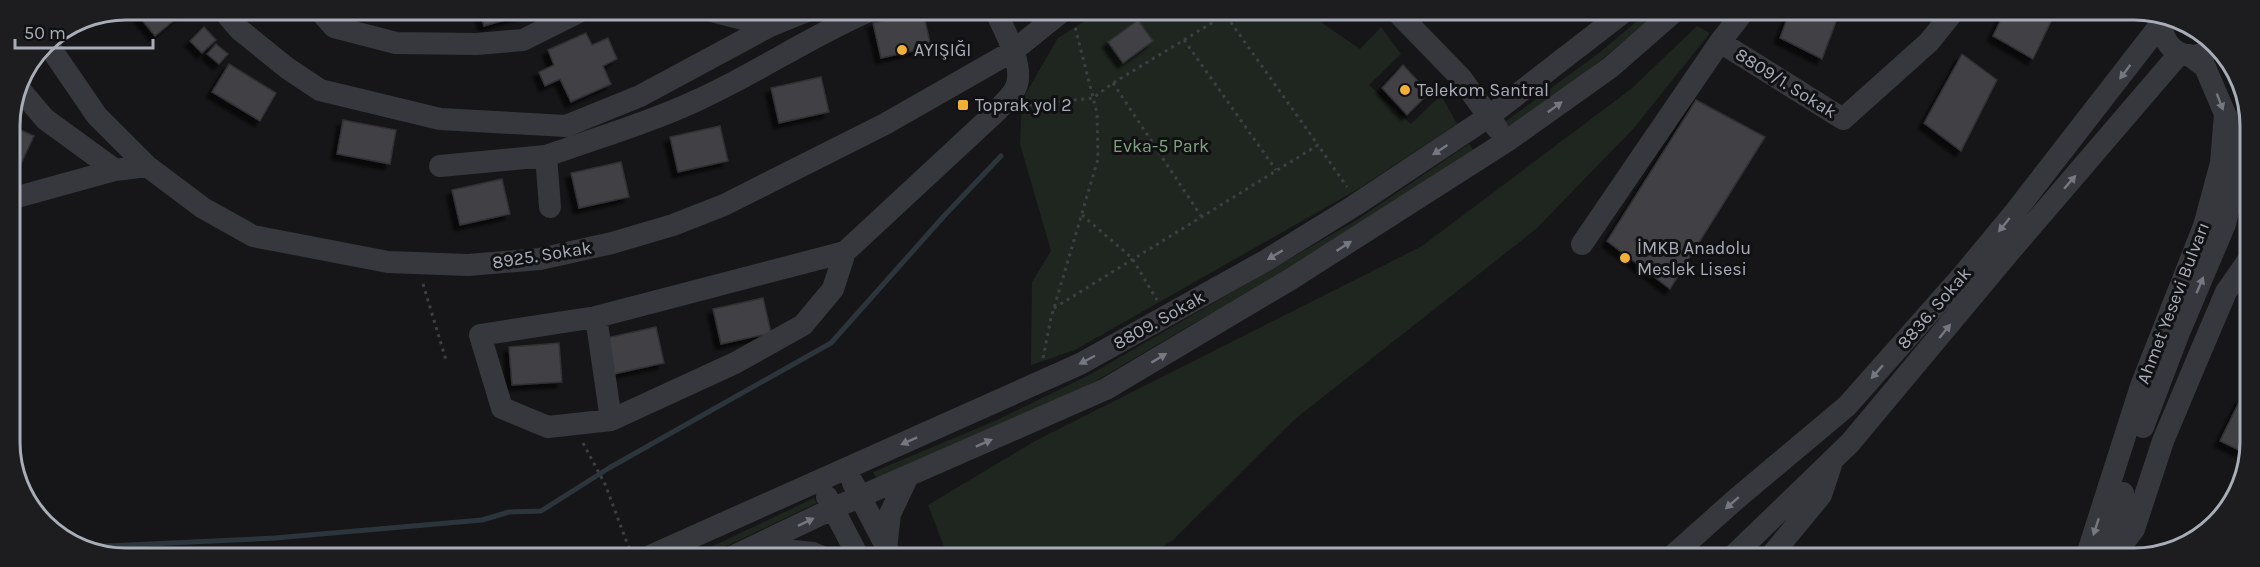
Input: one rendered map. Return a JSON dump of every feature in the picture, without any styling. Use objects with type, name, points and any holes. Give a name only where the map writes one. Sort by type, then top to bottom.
[{"type":"street","points":[[231,20],[240,30],[287,68],[320,90],[440,119],[566,126],[640,96],[785,20]]},
{"type":"street","points":[[328,20],[334,27],[396,43],[476,44],[523,40],[562,20]]},
{"type":"street","points":[[747,20],[770,26]]},
{"type":"street","points":[[440,166],[546,156],[699,100],[848,20]]},
{"type":"street","points":[[845,252],[833,289],[803,325],[735,363],[611,420],[548,428],[502,408],[480,334],[596,317],[845,252],[998,110],[1016,88],[1019,71],[999,20]]},
{"type":"street","name":"8925. Sokak","points":[[51,49],[97,116],[147,166],[203,208],[253,236],[388,262],[468,266],[540,258],[612,243],[663,228],[724,205],[885,124],[1067,20]]},
{"type":"street","points":[[1405,20],[1461,78],[1507,141]]},
{"type":"street","name":"8809. Sokak","points":[[651,548],[818,482],[1080,364],[1265,261],[1354,206],[1488,117],[1611,20]]},
{"type":"street","name":"8809. Sokak","points":[[755,547],[834,508],[1106,389],[1291,279],[1507,141],[1611,67],[1665,20]]},
{"type":"street","points":[[1582,244],[1737,20]]},
{"type":"street","name":"8809/1. Sokak","points":[[1720,42],[1843,119],[1929,42],[1947,20]]},
{"type":"street","name":"8836. Sokak","points":[[1682,547],[1847,406],[2015,212],[2158,22]]},
{"type":"street","name":"Ahmet Yesevi Bulvarı","points":[[2090,547],[2141,386],[2204,226],[2221,163],[2225,114],[2205,66],[2166,42],[2162,23]]},
{"type":"street","points":[[1742,547],[1850,442],[2012,249],[2184,54],[2210,50]]},
{"type":"street","points":[[24,95],[45,119],[115,170]]},
{"type":"street","points":[[546,156],[550,207]]},
{"type":"street","points":[[2107,547],[2139,439],[2178,335],[2225,224],[2240,158]]},
{"type":"street","points":[[20,195],[115,170],[147,166]]},
{"type":"street","points":[[2120,547],[2134,529],[2163,441],[2226,292],[2240,272]]},
{"type":"street","points":[[596,317],[611,420]]},
{"type":"street","points":[[1778,547],[1821,495],[1832,460]]},
{"type":"street","points":[[846,470],[886,548]]},
{"type":"street","points":[[889,548],[890,514],[908,476]]},
{"type":"street","points":[[818,482],[854,548]]},
{"type":"street","points":[[755,547],[762,548]]},
{"type":"path","points":[[1041,366],[1054,308],[1098,159],[1097,113],[1071,20]]},
{"type":"path","points":[[1022,106],[1093,98],[1113,83],[1217,20]]},
{"type":"path","points":[[1229,20],[1352,193]]},
{"type":"path","points":[[1184,40],[1276,170]]},
{"type":"path","points":[[1113,83],[1201,216]]},
{"type":"path","points":[[1054,308],[1318,145]]},
{"type":"path","points":[[1082,215],[1132,258],[1159,304]]},
{"type":"path","points":[[422,282],[446,360]]},
{"type":"path","points":[[593,465],[638,548]]},
{"type":"green space","name":"Evka-5 Park","points":[[1086,20],[1324,20],[1322,23],[1360,49],[1381,27],[1401,54],[1369,85],[1411,124],[1441,95],[1457,124],[1360,188],[1075,350],[1031,365],[1032,282],[1051,251],[1020,144],[1022,100],[1058,38]]},
{"type":"green space","points":[[1638,20],[1651,20],[1572,83],[1509,127],[1505,127],[1505,122],[1599,53]]},
{"type":"green space","points":[[1697,26],[1710,33],[1634,128],[1536,229],[1295,419],[1173,540],[1161,547],[944,548],[928,505],[1037,440],[1422,246],[1631,89]]},
{"type":"green space","points":[[1469,144],[1474,151],[1268,283],[1089,385],[876,478],[873,472],[997,420],[1091,374],[1355,221]]},
{"type":"green space","points":[[814,498],[817,503],[723,548],[709,548]]},
{"type":"building","points":[[142,20],[174,20],[155,36]]},
{"type":"building","points":[[482,20],[505,20],[484,26]]},
{"type":"building","points":[[887,20],[925,20],[931,47],[881,58],[873,23]]},
{"type":"building","points":[[1138,20],[1153,41],[1123,63],[1108,42]]},
{"type":"building","points":[[1787,20],[1837,20],[1822,59],[1780,38]]},
{"type":"building","points":[[2001,20],[2052,20],[2033,59],[1993,36]]},
{"type":"building","points":[[204,27],[216,40],[202,53],[190,41]]},
{"type":"building","points":[[586,33],[592,45],[608,38],[617,59],[603,66],[611,84],[571,102],[560,79],[545,86],[539,72],[554,65],[548,50]]},
{"type":"building","points":[[216,44],[228,54],[219,64],[207,54]]},
{"type":"building","points":[[1962,54],[1997,80],[1961,151],[1924,123]]},
{"type":"building","points":[[229,64],[276,93],[260,121],[212,92]]},
{"type":"building","name":"Telekom Santral","points":[[1403,65],[1429,93],[1407,115],[1382,88]]},
{"type":"building","points":[[821,77],[829,112],[779,123],[771,88]]},
{"type":"building","points":[[1696,100],[1765,137],[1670,289],[1607,241]]},
{"type":"building","points":[[343,120],[396,130],[390,164],[337,154]]},
{"type":"building","points":[[720,126],[728,161],[678,172],[670,137]]},
{"type":"building","points":[[20,130],[34,136],[20,166]]},
{"type":"building","points":[[621,162],[629,197],[579,208],[571,173]]},
{"type":"building","points":[[502,179],[510,214],[460,225],[452,190]]},
{"type":"building","points":[[763,298],[771,333],[721,344],[713,309]]},
{"type":"building","points":[[656,327],[664,363],[614,374],[606,338]]},
{"type":"building","points":[[559,343],[562,382],[512,385],[509,347]]},
{"type":"building","points":[[2240,400],[2240,451],[2220,441]]},
{"type":"waterway","points":[[110,546],[275,538],[482,520],[509,512],[541,511],[609,468],[831,343],[944,216],[1001,156]]},
{"type":"place","name":"AYIŞIĞI","points":[[902,50]]},
{"type":"place","name":"Telekom Santral","points":[[1405,90]]},
{"type":"place","name":"Toprak yol 2","points":[[963,105]]},
{"type":"place","name":"İMKB Anadolu Meslek Lisesi","points":[[1625,258]]}]
